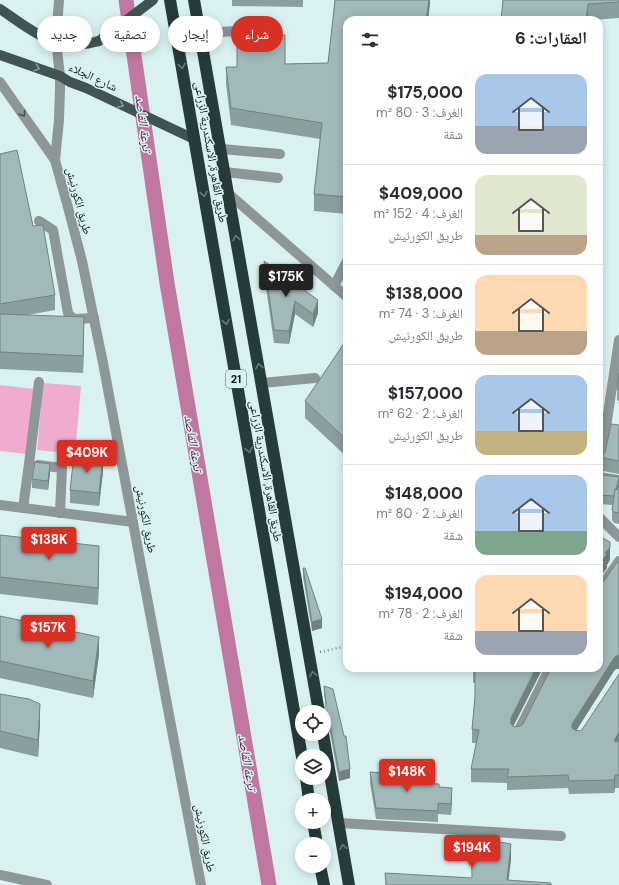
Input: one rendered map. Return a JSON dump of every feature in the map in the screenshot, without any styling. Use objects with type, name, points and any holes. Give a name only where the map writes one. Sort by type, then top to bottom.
[{"type":"highway","name":"طريق القاهرة, الاسكندرية الزراعى","points":[[170,0],[301,749]]},
{"type":"highway","name":"طريق القاهرة, الاسكندرية الزراعى","points":[[194,0],[197,16]]},
{"type":"highway","name":"طريق القاهرة, الاسكندرية الزراعى","points":[[203,52],[319,705]]},
{"type":"highway","points":[[324,741],[349,885]]},
{"type":"highway","points":[[321,873],[324,885]]},
{"type":"main road","name":"شارع الجلاء","points":[[92,43],[99,41],[153,0]]},
{"type":"main road","name":"شارع الجلاء","points":[[0,9],[37,34]]},
{"type":"main road","name":"شارع الجلاء","points":[[0,55],[60,76],[194,139]]},
{"type":"street","name":"طريق الكورنيش","points":[[58,16],[60,0]]},
{"type":"street","name":"طريق الكورنيش","points":[[55,160],[59,120],[60,76],[57,52]]},
{"type":"street","name":"طريق الكورنيش","points":[[0,82],[55,160],[80,254],[94,318],[201,885]]},
{"type":"street","points":[[221,149],[280,154]]},
{"type":"street","points":[[225,172],[278,178]]},
{"type":"street","points":[[229,194],[343,294]]},
{"type":"street","points":[[39,221],[54,230],[68,312],[71,318],[94,318]]},
{"type":"street","points":[[334,286],[343,269]]},
{"type":"street","points":[[603,449],[609,427],[617,372],[619,340]]},
{"type":"street","points":[[262,383],[315,378]]},
{"type":"street","points":[[23,508],[39,382]]},
{"type":"street","points":[[29,464],[62,468],[60,512]]},
{"type":"street","points":[[603,478],[619,480]]},
{"type":"street","points":[[0,505],[133,522]]},
{"type":"street","points":[[603,521],[619,537]]},
{"type":"street","points":[[603,584],[619,561]]},
{"type":"street","points":[[517,734],[548,672]]},
{"type":"street","points":[[338,823],[561,836]]},
{"type":"street","points":[[0,875],[47,885]]},
{"type":"path","points":[[310,654],[343,647]]},
{"type":"shaded area","points":[[43,383],[81,386],[75,454],[37,450]]},
{"type":"shaded area","points":[[0,385],[34,389],[26,454],[0,451]]},
{"type":"building","points":[[335,0],[429,0],[427,16],[343,16],[343,197],[314,194],[322,123],[231,108],[226,67],[237,67],[237,52],[283,52],[283,35],[285,35],[285,64],[328,63]]},
{"type":"building","points":[[503,0],[619,0],[619,2],[588,4],[586,16],[501,16]]},
{"type":"building","points":[[17,150],[33,226],[43,225],[55,295],[0,304],[0,154]]},
{"type":"building","points":[[264,261],[318,300],[313,314],[295,301],[289,331],[274,330]]},
{"type":"building","points":[[0,314],[84,317],[83,356],[0,352]]},
{"type":"building","points":[[343,345],[343,436],[305,401]]},
{"type":"building","points":[[619,373],[619,390],[617,389]]},
{"type":"building","points":[[611,424],[619,425],[619,461],[603,458]]},
{"type":"building","points":[[74,455],[103,457],[99,493],[70,490]]},
{"type":"building","points":[[35,462],[50,464],[48,481],[32,479]]},
{"type":"building","points":[[603,475],[619,477],[614,496],[603,495]]},
{"type":"building","points":[[615,489],[619,490],[619,513],[612,510]]},
{"type":"building","points":[[0,535],[99,546],[98,588],[0,577]]},
{"type":"building","points":[[603,538],[610,542],[610,547],[605,553],[607,554],[603,560]]},
{"type":"building","points":[[617,562],[619,563],[619,655],[614,658],[572,724],[572,728],[581,731],[619,674],[619,732],[614,741],[619,742],[619,775],[615,775],[614,780],[569,781],[568,775],[507,777],[509,769],[471,769],[479,730],[472,729],[475,697],[475,672],[534,672],[511,718],[511,724],[514,727],[523,724],[549,672],[603,672],[604,581]]},
{"type":"building","points":[[303,568],[305,568],[322,619],[312,622]]},
{"type":"building","points":[[0,616],[99,637],[93,681],[0,661]]},
{"type":"building","points":[[324,686],[333,689],[344,736],[346,736],[350,769],[339,772],[331,729],[331,705],[326,705]]},
{"type":"building","points":[[0,694],[29,699],[40,704],[38,740],[0,731]]},
{"type":"building","points":[[370,772],[406,775],[406,783],[439,784],[439,787],[452,788],[451,804],[438,803],[438,811],[376,808]]},
{"type":"building","points":[[471,837],[511,844],[507,880],[551,883],[551,885],[386,885],[385,873],[472,878]]},
{"type":"waterway","name":"ترعة القاصد","points":[[126,0],[167,283],[269,885]]}]
